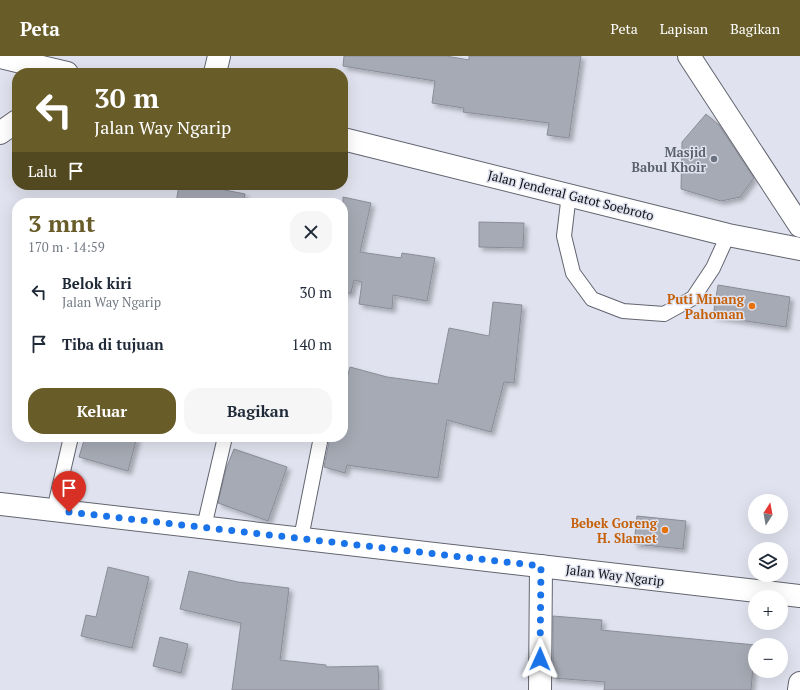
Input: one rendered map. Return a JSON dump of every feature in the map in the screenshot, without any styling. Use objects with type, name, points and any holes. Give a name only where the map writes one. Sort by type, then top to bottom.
[{"type":"street","points":[[216,68],[219,56]]},
{"type":"street","points":[[689,56],[800,226]]},
{"type":"street","points":[[0,58],[45,68]]},
{"type":"street","points":[[0,133],[12,125]]},
{"type":"street","name":"Jalan Jenderal Gatot Soebroto","points":[[348,140],[570,194],[728,235],[800,249]]},
{"type":"street","name":"Jalan Way Ngarip","points":[[0,504],[800,596]]},
{"type":"street","points":[[540,690],[541,566]]},
{"type":"street","points":[[799,690],[800,683]]},
{"type":"lane","points":[[570,194],[564,236],[573,273],[592,299],[622,311],[664,314],[693,298],[713,268],[728,235]]},
{"type":"lane","points":[[54,510],[70,442]]},
{"type":"lane","points":[[204,528],[224,442]]},
{"type":"lane","points":[[301,538],[319,442]]},
{"type":"building","points":[[344,56],[446,56],[469,60],[469,56],[581,56],[569,138],[547,135],[549,123],[463,112],[464,108],[432,103],[435,81],[343,66]]},
{"type":"building","name":"Masjid Babul Khoir","points":[[706,114],[719,125],[754,178],[740,197],[721,201],[681,189],[682,142]]},
{"type":"building","points":[[178,190],[225,190],[245,194],[245,198],[177,198]]},
{"type":"building","points":[[348,198],[371,203],[360,252],[401,258],[402,253],[435,258],[427,301],[393,295],[392,309],[359,304],[362,282],[354,280],[351,293],[348,293]]},
{"type":"building","points":[[479,222],[524,223],[523,248],[479,247]]},
{"type":"building","name":"Puti Minang Pahoman","points":[[718,285],[790,297],[786,327],[713,316]]},
{"type":"building","points":[[493,302],[522,305],[514,383],[504,382],[491,432],[447,420],[438,478],[347,465],[345,473],[324,467],[329,442],[348,442],[348,374],[350,367],[387,377],[438,384],[449,328],[489,336]]},
{"type":"building","points":[[84,442],[136,442],[128,471],[79,457]]},
{"type":"building","points":[[234,449],[287,467],[268,521],[218,503],[226,469]]},
{"type":"building","name":"Bebek Goreng H. Slamet","points":[[637,516],[686,521],[683,549],[634,544]]},
{"type":"building","points":[[108,567],[149,577],[132,648],[81,636],[86,615],[96,617]]},
{"type":"building","points":[[189,571],[238,582],[289,588],[280,660],[326,665],[326,667],[378,666],[379,690],[232,690],[241,623],[180,609]]},
{"type":"building","points":[[553,616],[602,620],[601,630],[748,644],[748,678],[752,678],[751,690],[604,690],[605,682],[553,678]]},
{"type":"building","points":[[160,637],[188,644],[181,673],[153,666]]},
{"type":"place","name":"Masjid Babul Khoir","points":[[714,159]]},
{"type":"place","name":"Puti Minang Pahoman","points":[[752,306]]},
{"type":"place","name":"Bebek Goreng H. Slamet","points":[[665,530]]},
{"type":"route","points":[[69,512],[541,566],[540,659]]}]
